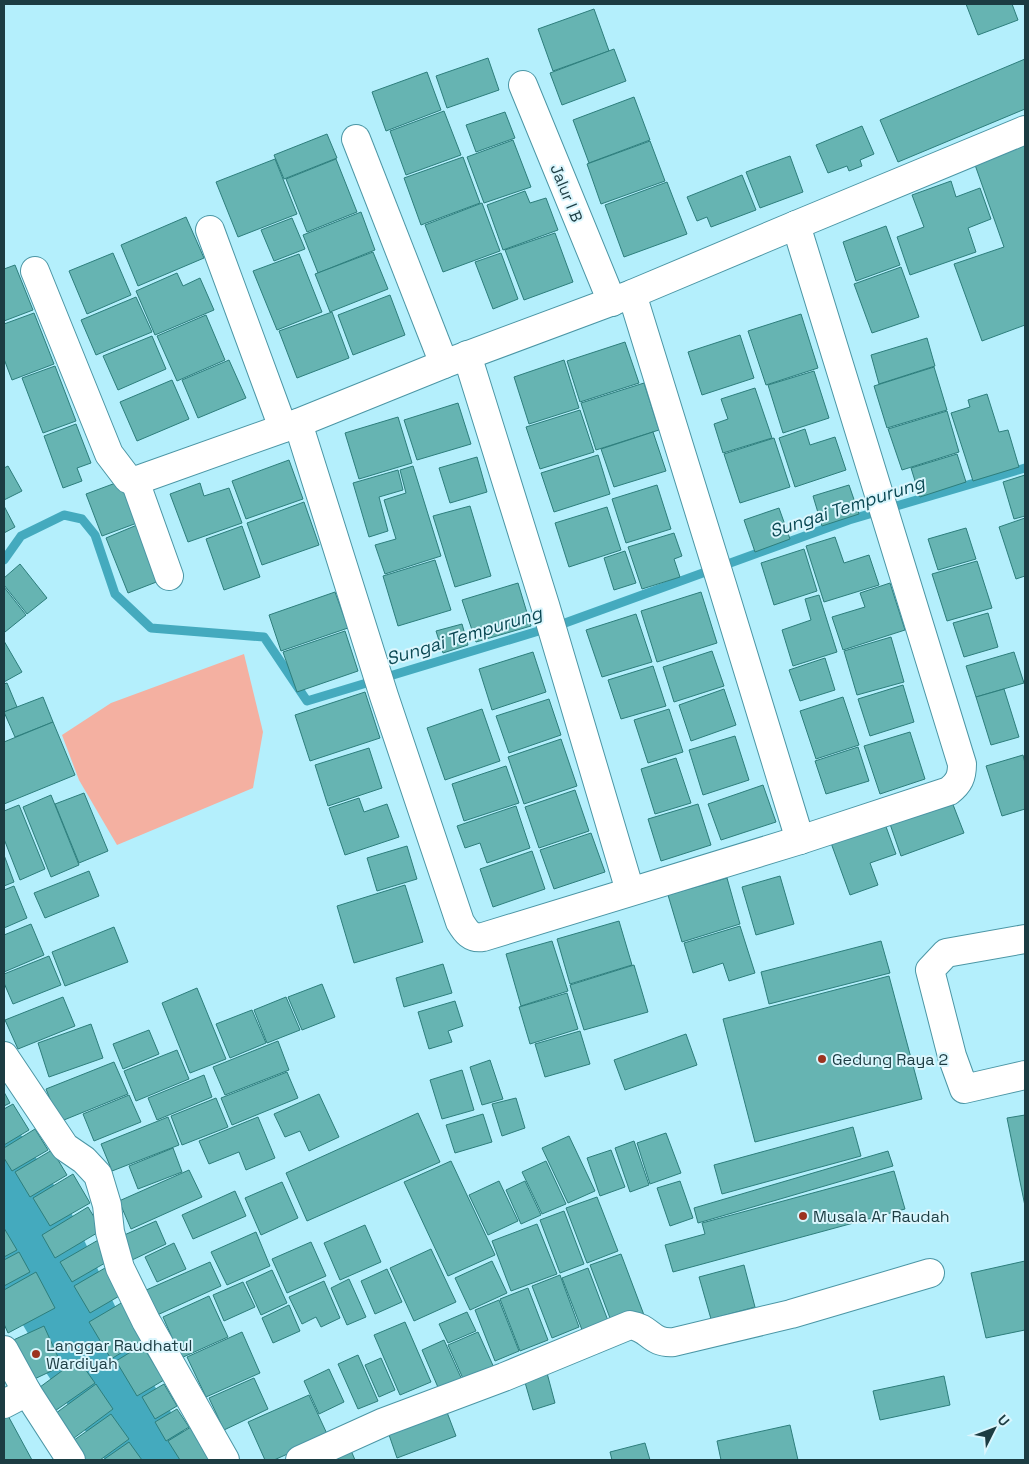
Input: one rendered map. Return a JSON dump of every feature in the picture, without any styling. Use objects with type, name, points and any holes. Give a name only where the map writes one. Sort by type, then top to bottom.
[{"type":"street","name":"Jalur I B","points":[[523,85],[622,298],[714,559],[800,840]]},
{"type":"street","points":[[35,271],[109,454],[128,478],[135,481],[291,426],[455,360],[622,298],[1025,130]]},
{"type":"street","points":[[356,139],[455,360],[545,605],[630,891]]},
{"type":"street","points":[[210,230],[291,426],[372,654],[384,696],[460,922],[465,931],[472,936],[483,937],[800,840],[949,791],[957,784],[962,773],[962,764],[796,225]]},
{"type":"street","points":[[135,481],[168,576]]},
{"type":"street","points":[[1025,939],[946,953],[930,970],[952,1056],[964,1089],[1025,1075]]},
{"type":"street","points":[[4,1056],[65,1147],[84,1160],[98,1175],[107,1205],[110,1232],[120,1268],[146,1321],[225,1460]]},
{"type":"street","points":[[300,1460],[384,1422],[504,1377],[630,1325],[638,1326],[658,1341],[664,1343],[674,1342],[791,1314],[930,1273]]},
{"type":"street","points":[[4,1350],[15,1398],[71,1460]]},
{"type":"shaded area","points":[[244,654],[263,732],[253,788],[117,845],[79,780],[62,735],[111,703]]},
{"type":"water","points":[[4,1109],[69,1208],[147,1374],[201,1460],[105,1460],[47,1374],[33,1342],[4,1293]]},
{"type":"building","points":[[966,4],[1012,4],[1018,20],[978,35]]},
{"type":"building","points":[[594,9],[609,51],[553,71],[538,29]]},
{"type":"building","points":[[614,49],[626,81],[562,105],[550,73]]},
{"type":"building","points":[[488,58],[499,90],[447,108],[436,76]]},
{"type":"building","points":[[1025,59],[1025,109],[898,162],[880,120]]},
{"type":"building","points":[[427,72],[441,110],[386,131],[372,92]]},
{"type":"building","points":[[634,97],[650,140],[589,163],[573,120]]},
{"type":"building","points":[[444,111],[461,155],[406,175],[390,131]]},
{"type":"building","points":[[505,112],[515,138],[476,152],[466,125]]},
{"type":"building","points":[[862,126],[874,154],[860,160],[862,166],[849,171],[847,166],[828,173],[816,145]]},
{"type":"building","points":[[327,134],[337,158],[284,179],[274,155]]},
{"type":"building","points":[[513,140],[531,187],[484,203],[467,157]]},
{"type":"building","points":[[650,141],[665,181],[601,204],[587,164]]},
{"type":"building","points":[[1025,144],[1025,325],[982,341],[954,264],[1004,247],[974,162]]},
{"type":"building","points":[[790,156],[803,192],[760,208],[746,172]]},
{"type":"building","points":[[463,157],[480,203],[421,225],[404,178]]},
{"type":"building","points":[[275,159],[297,214],[238,237],[216,182]]},
{"type":"building","points":[[336,159],[357,212],[307,232],[286,179]]},
{"type":"building","points":[[742,175],[756,210],[711,227],[707,217],[697,221],[687,197]]},
{"type":"building","points":[[951,181],[956,197],[980,188],[991,219],[968,228],[976,252],[910,275],[897,237],[924,227],[912,195]]},
{"type":"building","points":[[667,182],[687,234],[624,257],[605,205]]},
{"type":"building","points":[[525,191],[530,203],[546,198],[558,230],[503,250],[487,205]]},
{"type":"building","points":[[482,203],[500,251],[443,272],[425,225]]},
{"type":"building","points":[[361,212],[375,250],[318,273],[303,235]]},
{"type":"building","points":[[186,217],[204,258],[138,286],[121,245]]},
{"type":"building","points":[[292,218],[305,249],[274,261],[261,230]]},
{"type":"building","points":[[886,226],[900,265],[856,281],[843,242]]},
{"type":"building","points":[[555,233],[573,282],[524,300],[505,250]]},
{"type":"building","points":[[373,252],[388,289],[330,312],[315,274]]},
{"type":"building","points":[[113,253],[131,295],[87,314],[69,271]]},
{"type":"building","points":[[501,253],[518,299],[493,309],[475,262]]},
{"type":"building","points":[[299,254],[322,312],[277,330],[253,271]]},
{"type":"building","points":[[15,265],[33,310],[4,321],[4,269]]},
{"type":"building","points":[[901,267],[919,317],[872,333],[854,284]]},
{"type":"building","points":[[177,273],[183,286],[200,278],[214,310],[155,335],[136,291]]},
{"type":"building","points":[[390,295],[405,335],[353,355],[338,315]]},
{"type":"building","points":[[136,297],[152,332],[96,355],[81,320]]},
{"type":"building","points":[[332,312],[349,358],[297,378],[279,331]]},
{"type":"building","points":[[34,313],[54,364],[12,380],[4,359],[4,324]]},
{"type":"building","points":[[801,314],[818,368],[766,385],[748,331]]},
{"type":"building","points":[[206,315],[225,360],[177,381],[157,336]]},
{"type":"building","points":[[740,335],[754,378],[702,395],[688,352]]},
{"type":"building","points":[[152,336],[166,369],[118,390],[103,356]]},
{"type":"building","points":[[927,338],[935,366],[879,384],[871,355]]},
{"type":"building","points":[[625,342],[639,383],[580,402],[567,361]]},
{"type":"building","points":[[229,360],[246,398],[198,418],[182,380]]},
{"type":"building","points":[[564,360],[579,408],[529,424],[514,377]]},
{"type":"building","points":[[55,366],[76,421],[43,433],[22,378]]},
{"type":"building","points":[[934,367],[947,410],[887,428],[874,386]]},
{"type":"building","points":[[814,371],[829,418],[783,433],[768,385]]},
{"type":"building","points":[[172,380],[189,419],[137,441],[120,402]]},
{"type":"building","points":[[644,383],[659,430],[596,450],[581,403]]},
{"type":"building","points":[[755,388],[772,438],[723,453],[714,424],[728,419],[721,399]]},
{"type":"building","points":[[987,394],[999,432],[1008,430],[1019,467],[973,481],[951,413],[970,407],[968,400]]},
{"type":"building","points":[[458,403],[471,444],[417,460],[404,420]]},
{"type":"building","points":[[580,410],[594,452],[540,469],[526,427]]},
{"type":"building","points":[[947,411],[959,452],[902,470],[888,429]]},
{"type":"building","points":[[398,417],[412,463],[359,479],[345,433]]},
{"type":"building","points":[[76,424],[91,463],[77,468],[82,481],[63,488],[44,436]]},
{"type":"building","points":[[805,429],[810,445],[835,437],[846,470],[795,487],[779,438]]},
{"type":"building","points":[[653,432],[666,471],[614,487],[601,449]]},
{"type":"building","points":[[774,438],[790,487],[740,503],[724,454]]},
{"type":"building","points":[[957,454],[966,482],[920,497],[911,468]]},
{"type":"building","points":[[598,455],[610,494],[554,512],[541,473]]},
{"type":"building","points":[[477,457],[487,492],[450,503],[439,468]]},
{"type":"building","points":[[289,460],[303,499],[246,519],[232,481]]},
{"type":"building","points":[[8,466],[22,491],[4,500],[4,468]]},
{"type":"building","points":[[413,466],[441,556],[385,574],[375,545],[396,539],[384,500],[406,493],[400,470]]},
{"type":"building","points":[[398,470],[403,490],[379,497],[388,531],[369,537],[353,483]]},
{"type":"building","points":[[1025,475],[1025,516],[1014,519],[1003,482]]},
{"type":"building","points":[[121,481],[137,523],[102,536],[86,494]]},
{"type":"building","points":[[200,483],[204,496],[229,488],[242,523],[188,542],[170,494]]},
{"type":"building","points":[[657,485],[671,529],[626,543],[612,499]]},
{"type":"building","points":[[849,485],[859,514],[822,526],[813,496]]},
{"type":"building","points":[[304,502],[319,545],[262,565],[247,523]]},
{"type":"building","points":[[4,506],[15,527],[4,533]]},
{"type":"building","points":[[470,506],[491,576],[455,587],[433,516]]},
{"type":"building","points":[[607,507],[621,550],[569,567],[555,523]]},
{"type":"building","points":[[779,508],[790,539],[755,552],[744,520]]},
{"type":"building","points":[[1025,518],[1025,576],[1016,579],[999,527]]},
{"type":"building","points":[[137,525],[159,581],[128,593],[106,538]]},
{"type":"building","points":[[242,526],[260,577],[224,590],[206,539]]},
{"type":"building","points":[[966,528],[976,559],[938,570],[928,539]]},
{"type":"building","points":[[674,533],[682,556],[674,559],[680,577],[642,589],[628,547]]},
{"type":"building","points":[[835,537],[844,563],[869,555],[879,585],[824,602],[806,546]]},
{"type":"building","points":[[804,549],[817,591],[774,605],[761,563]]},
{"type":"building","points":[[625,551],[636,583],[614,590],[604,558]]},
{"type":"building","points":[[435,560],[451,610],[398,626],[383,576]]},
{"type":"building","points":[[977,561],[992,608],[947,621],[932,574]]},
{"type":"building","points":[[20,564],[47,598],[27,614],[4,585],[4,578]]},
{"type":"building","points":[[518,583],[531,626],[476,642],[462,600]]},
{"type":"building","points":[[890,583],[905,630],[843,650],[832,617],[865,607],[860,593]]},
{"type":"building","points":[[4,587],[26,615],[5,632],[4,631]]},
{"type":"building","points":[[335,592],[348,628],[281,651],[269,615]]},
{"type":"building","points":[[701,592],[717,643],[657,662],[641,611]]},
{"type":"building","points":[[819,595],[837,652],[793,666],[782,630],[811,620],[805,599]]},
{"type":"building","points":[[988,613],[998,647],[964,657],[953,623]]},
{"type":"building","points":[[636,614],[652,662],[602,677],[586,630]]},
{"type":"building","points":[[462,624],[468,645],[443,653],[436,631]]},
{"type":"building","points":[[345,631],[358,671],[297,692],[283,652]]},
{"type":"building","points":[[891,637],[904,682],[857,695],[844,651]]},
{"type":"building","points":[[4,641],[22,672],[4,682]]},
{"type":"building","points":[[712,651],[724,686],[674,702],[663,667]]},
{"type":"building","points":[[533,652],[546,692],[492,710],[479,669]]},
{"type":"building","points":[[1014,652],[1024,683],[976,697],[966,666]]},
{"type":"building","points":[[825,658],[835,690],[800,701],[789,670]]},
{"type":"building","points":[[653,666],[666,706],[621,719],[608,680]]},
{"type":"building","points":[[7,683],[17,707],[4,712],[4,684]]},
{"type":"building","points":[[903,685],[914,722],[870,736],[858,699]]},
{"type":"building","points":[[724,689],[736,725],[691,741],[679,705]]},
{"type":"building","points":[[1004,689],[1019,737],[991,745],[976,697]]},
{"type":"building","points":[[365,692],[380,738],[310,761],[295,715]]},
{"type":"building","points":[[43,697],[53,722],[15,737],[4,712]]},
{"type":"building","points":[[843,697],[859,745],[816,759],[800,711]]},
{"type":"building","points":[[549,699],[561,735],[509,753],[496,716]]},
{"type":"building","points":[[482,709],[500,761],[445,780],[427,728]]},
{"type":"building","points":[[669,709],[683,752],[648,763],[634,720]]},
{"type":"building","points":[[53,722],[75,775],[4,804],[4,742]]},
{"type":"building","points":[[910,732],[925,779],[880,794],[864,746]]},
{"type":"building","points":[[735,736],[749,780],[703,795],[689,750]]},
{"type":"building","points":[[561,739],[577,786],[524,804],[508,757]]},
{"type":"building","points":[[858,747],[869,781],[826,794],[815,761]]},
{"type":"building","points":[[369,748],[382,788],[328,806],[315,765]]},
{"type":"building","points":[[1023,755],[1025,763],[1025,809],[1002,816],[986,766]]},
{"type":"building","points":[[676,758],[691,803],[655,814],[641,769]]},
{"type":"building","points":[[506,766],[519,803],[464,821],[452,784]]},
{"type":"building","points":[[763,785],[776,822],[721,840],[708,804]]},
{"type":"building","points":[[575,790],[589,831],[539,848],[525,807]]},
{"type":"building","points":[[84,793],[108,851],[79,863],[55,804]]},
{"type":"building","points":[[51,795],[79,865],[51,877],[23,807]]},
{"type":"building","points":[[359,798],[364,812],[387,804],[399,837],[345,855],[329,808]]},
{"type":"building","points":[[952,802],[964,833],[901,856],[890,824]]},
{"type":"building","points":[[698,804],[711,845],[661,861],[648,819]]},
{"type":"building","points":[[19,805],[45,869],[20,880],[4,839],[4,811]]},
{"type":"building","points":[[516,806],[530,848],[487,863],[480,843],[465,848],[457,826]]},
{"type":"building","points":[[885,824],[896,854],[870,863],[878,885],[850,895],[831,843]]},
{"type":"building","points":[[591,833],[605,872],[554,889],[540,850]]},
{"type":"building","points":[[407,846],[417,879],[377,891],[367,858]]},
{"type":"building","points":[[532,851],[545,889],[493,907],[480,869]]},
{"type":"building","points":[[4,855],[14,882],[4,886]]},
{"type":"building","points":[[89,871],[99,896],[45,918],[34,893]]},
{"type":"building","points":[[780,876],[794,924],[756,935],[742,887]]},
{"type":"building","points":[[727,878],[740,924],[682,942],[668,895]]},
{"type":"building","points":[[405,885],[423,942],[354,963],[337,906]]},
{"type":"building","points":[[14,886],[27,918],[4,928],[4,890]]},
{"type":"building","points":[[619,921],[632,965],[570,984],[557,939]]},
{"type":"building","points":[[31,924],[44,955],[4,972],[4,935]]},
{"type":"building","points":[[740,926],[755,973],[729,981],[723,963],[693,973],[684,943]]},
{"type":"building","points":[[114,927],[128,962],[65,986],[52,952]]},
{"type":"building","points":[[552,941],[568,991],[521,1006],[506,954]]},
{"type":"building","points":[[881,941],[890,973],[769,1004],[761,972]]},
{"type":"building","points":[[49,956],[61,985],[13,1004],[4,983],[4,974]]},
{"type":"building","points":[[443,964],[452,993],[404,1007],[396,978]]},
{"type":"building","points":[[634,965],[648,1012],[584,1030],[570,985]]},
{"type":"building","name":"Gedung Raya 2","points":[[889,976],[922,1099],[755,1142],[723,1019]]},
{"type":"building","points":[[322,984],[335,1017],[302,1030],[288,997]]},
{"type":"building","points":[[197,988],[226,1059],[190,1073],[162,1003]]},
{"type":"building","points":[[567,993],[578,1029],[530,1044],[519,1007]]},
{"type":"building","points":[[63,997],[75,1026],[18,1049],[5,1020]]},
{"type":"building","points":[[286,997],[300,1030],[267,1043],[254,1010]]},
{"type":"building","points":[[455,1001],[463,1026],[448,1031],[452,1042],[429,1049],[418,1012]]},
{"type":"building","points":[[252,1010],[266,1043],[230,1058],[216,1024]]},
{"type":"building","points":[[91,1024],[103,1058],[49,1077],[38,1043]]},
{"type":"building","points":[[149,1030],[159,1054],[123,1069],[113,1044]]},
{"type":"building","points":[[580,1031],[590,1064],[545,1077],[535,1044]]},
{"type":"building","points":[[686,1034],[697,1065],[625,1090],[614,1060]]},
{"type":"building","points":[[278,1041],[289,1070],[225,1095],[213,1067]]},
{"type":"building","points":[[177,1050],[189,1079],[136,1101],[124,1071]]},
{"type":"building","points":[[490,1060],[503,1099],[482,1105],[470,1067]]},
{"type":"building","points":[[114,1062],[128,1094],[59,1122],[46,1089]]},
{"type":"building","points":[[462,1070],[474,1110],[442,1119],[430,1080]]},
{"type":"building","points":[[287,1072],[298,1098],[232,1125],[221,1098]]},
{"type":"building","points":[[204,1075],[212,1097],[157,1120],[148,1098]]},
{"type":"building","points":[[4,1092],[10,1103],[4,1106]]},
{"type":"building","points":[[319,1094],[339,1137],[309,1151],[300,1131],[285,1137],[274,1114]]},
{"type":"building","points":[[129,1095],[141,1122],[94,1141],[83,1114]]},
{"type":"building","points":[[216,1098],[228,1127],[182,1145],[171,1116]]},
{"type":"building","points":[[516,1098],[525,1128],[502,1136],[492,1104]]},
{"type":"building","points":[[13,1104],[29,1130],[4,1145],[4,1109]]},
{"type":"building","points":[[418,1113],[440,1162],[307,1221],[286,1173]]},
{"type":"building","points":[[483,1114],[492,1142],[455,1153],[446,1125]]},
{"type":"building","points":[[1025,1115],[1025,1206],[1007,1118]]},
{"type":"building","points":[[168,1117],[179,1145],[112,1171],[101,1144]]},
{"type":"building","points":[[258,1117],[275,1158],[246,1170],[239,1152],[209,1164],[199,1141]]},
{"type":"building","points":[[853,1127],[861,1156],[722,1194],[714,1165]]},
{"type":"building","points":[[35,1129],[48,1150],[12,1171],[4,1158],[4,1148]]},
{"type":"building","points":[[666,1133],[681,1173],[650,1184],[637,1143]]},
{"type":"building","points":[[569,1136],[595,1191],[568,1203],[542,1148]]},
{"type":"building","points":[[634,1141],[649,1185],[630,1192],[615,1148]]},
{"type":"building","points":[[173,1148],[182,1172],[138,1189],[129,1166]]},
{"type":"building","points":[[52,1150],[67,1175],[30,1197],[15,1172]]},
{"type":"building","points":[[611,1150],[625,1187],[600,1196],[587,1158]]},
{"type":"building","points":[[888,1151],[893,1166],[698,1223],[694,1208]]},
{"type":"building","points":[[451,1161],[495,1255],[448,1276],[404,1182]]},
{"type":"building","points":[[546,1161],[566,1204],[542,1214],[522,1172]]},
{"type":"building","points":[[189,1170],[202,1197],[131,1229],[119,1201]]},
{"type":"building","name":"Musala Ar Raudah","points":[[894,1171],[905,1209],[673,1272],[665,1245],[705,1234],[702,1223]]},
{"type":"building","points":[[73,1174],[90,1203],[50,1226],[33,1198]]},
{"type":"building","points":[[499,1181],[518,1221],[488,1235],[469,1195]]},
{"type":"building","points":[[525,1181],[541,1215],[521,1224],[506,1190]]},
{"type":"building","points":[[680,1181],[693,1218],[670,1226],[657,1188]]},
{"type":"building","points":[[282,1182],[298,1218],[261,1235],[245,1198]]},
{"type":"building","points":[[235,1191],[246,1216],[193,1239],[182,1215]]},
{"type":"building","points":[[597,1197],[618,1251],[587,1263],[566,1208]]},
{"type":"building","points":[[88,1207],[102,1230],[55,1258],[42,1235]]},
{"type":"building","points":[[564,1211],[584,1264],[560,1273],[540,1220]]},
{"type":"building","points":[[156,1221],[166,1244],[132,1260],[122,1236]]},
{"type":"building","points":[[537,1224],[557,1274],[511,1291],[492,1241]]},
{"type":"building","points":[[365,1225],[381,1262],[340,1280],[324,1243]]},
{"type":"building","points":[[4,1228],[17,1250],[4,1257]]},
{"type":"building","points":[[256,1232],[270,1266],[227,1285],[211,1252]]},
{"type":"building","points":[[100,1239],[112,1259],[72,1282],[60,1262]]},
{"type":"building","points":[[311,1242],[326,1276],[287,1293],[272,1259]]},
{"type":"building","points":[[174,1243],[186,1269],[157,1282],[145,1257]]},
{"type":"building","points":[[431,1249],[456,1302],[414,1321],[390,1268]]},
{"type":"building","points":[[19,1252],[30,1272],[4,1286],[4,1260]]},
{"type":"building","points":[[621,1254],[644,1315],[613,1326],[590,1265]]},
{"type":"building","points":[[492,1261],[507,1293],[470,1310],[455,1278]]},
{"type":"building","points":[[1025,1261],[1025,1330],[986,1338],[971,1273]]},
{"type":"building","points":[[210,1262],[221,1286],[155,1316],[144,1291]]},
{"type":"building","points":[[744,1265],[755,1307],[711,1319],[699,1277]]},
{"type":"building","points":[[105,1268],[121,1295],[90,1313],[74,1286]]},
{"type":"building","points":[[588,1268],[610,1326],[584,1335],[562,1278]]},
{"type":"building","points":[[387,1269],[402,1302],[375,1314],[361,1281]]},
{"type":"building","points":[[272,1270],[287,1303],[261,1315],[246,1282]]},
{"type":"building","points":[[36,1272],[55,1308],[8,1333],[4,1324],[4,1290]]},
{"type":"building","points":[[560,1275],[579,1327],[552,1338],[532,1286]]},
{"type":"building","points":[[349,1279],[366,1317],[347,1325],[331,1288]]},
{"type":"building","points":[[324,1281],[340,1318],[321,1327],[316,1317],[302,1324],[289,1297]]},
{"type":"building","points":[[243,1282],[255,1307],[224,1321],[213,1295]]},
{"type":"building","points":[[528,1288],[548,1340],[520,1351],[500,1299]]},
{"type":"building","points":[[209,1296],[228,1337],[181,1358],[163,1317]]},
{"type":"building","points":[[499,1300],[519,1351],[495,1361],[475,1310]]},
{"type":"building","points":[[123,1302],[144,1339],[111,1359],[89,1322]]},
{"type":"building","points":[[289,1305],[300,1331],[273,1343],[262,1318]]},
{"type":"building","points":[[467,1312],[476,1331],[448,1343],[439,1324]]},
{"type":"building","points":[[405,1322],[431,1382],[400,1395],[374,1335]]},
{"type":"building","name":"Langgar Raudhatul Wardiyah","points":[[44,1326],[62,1366],[28,1382],[9,1342]]},
{"type":"building","points":[[242,1332],[260,1373],[206,1397],[187,1357]]},
{"type":"building","points":[[478,1332],[495,1370],[465,1383],[448,1345]]},
{"type":"building","points":[[444,1340],[463,1382],[440,1392],[422,1350]]},
{"type":"building","points":[[142,1345],[164,1380],[137,1396],[116,1361]]},
{"type":"building","points":[[358,1355],[378,1401],[358,1409],[338,1364]]},
{"type":"building","points":[[381,1358],[395,1390],[379,1397],[365,1365]]},
{"type":"building","points":[[78,1359],[95,1383],[52,1413],[36,1390]]},
{"type":"building","points":[[329,1369],[344,1402],[319,1414],[304,1381]]},
{"type":"building","points":[[547,1373],[555,1403],[533,1410],[524,1379]]},
{"type":"building","points":[[944,1376],[950,1405],[880,1420],[873,1391]]},
{"type":"building","points":[[254,1378],[268,1409],[224,1430],[209,1398]]},
{"type":"building","points":[[96,1384],[113,1409],[70,1441],[52,1416]]},
{"type":"building","points":[[164,1384],[177,1406],[155,1419],[142,1397]]},
{"type":"building","points":[[309,1395],[328,1436],[274,1460],[265,1460],[248,1422]]},
{"type":"building","points":[[445,1407],[456,1436],[397,1458],[387,1429]]},
{"type":"building","points":[[177,1409],[189,1427],[166,1441],[155,1422]]},
{"type":"building","points":[[6,1412],[32,1460],[4,1460],[4,1414]]},
{"type":"building","points":[[111,1414],[129,1439],[100,1460],[82,1460],[70,1443]]},
{"type":"building","points":[[790,1425],[798,1460],[721,1460],[717,1441]]},
{"type":"building","points":[[191,1427],[210,1460],[180,1460],[168,1441]]},
{"type":"building","points":[[347,1441],[355,1460],[301,1460]]},
{"type":"building","points":[[129,1442],[142,1460],[103,1460]]},
{"type":"building","points":[[645,1443],[650,1460],[612,1460],[610,1452]]},
{"type":"waterway","name":"Sungai Tempurung","points":[[4,560],[21,536],[64,515],[82,519],[95,535],[115,594],[151,628],[264,637],[307,701],[565,623],[849,520],[1025,468]]},
{"type":"place","name":"Gedung Raya 2","points":[[822,1059]]},
{"type":"place","name":"Musala Ar Raudah","points":[[803,1216]]},
{"type":"place","name":"Langgar Raudhatul Wardiyah","points":[[36,1354]]}]
